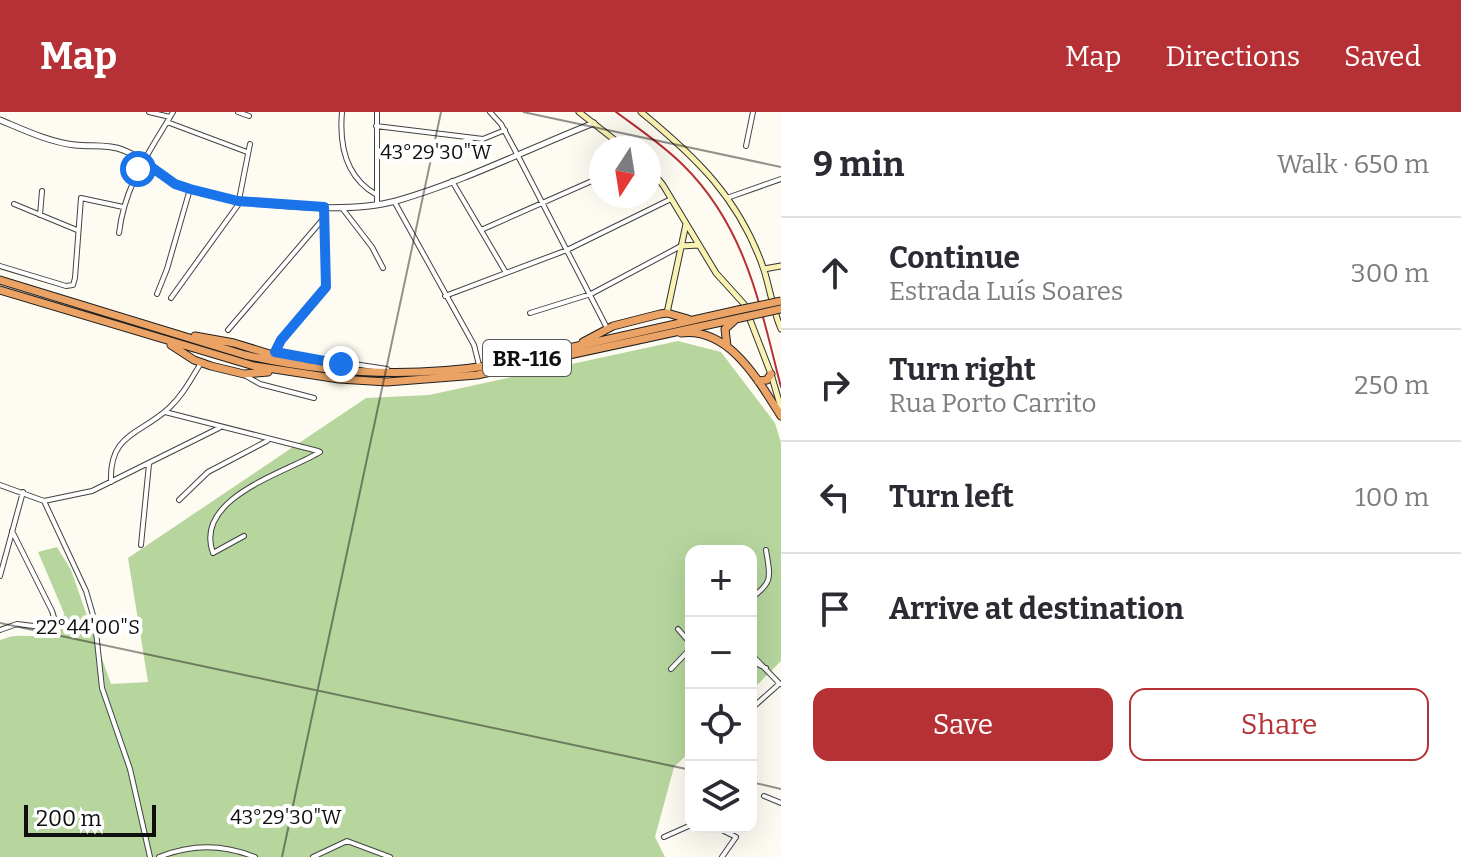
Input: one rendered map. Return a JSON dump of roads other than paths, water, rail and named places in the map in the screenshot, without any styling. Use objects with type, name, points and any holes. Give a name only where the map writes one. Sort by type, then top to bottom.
[{"type":"highway","name":"BR-116","points":[[0,280],[245,355],[312,368],[397,373],[479,367],[690,320],[738,316],[781,301]]},
{"type":"highway","name":"BR-116","points":[[0,290],[254,366],[357,381],[387,382],[465,377],[781,309]]},
{"type":"highway","points":[[100,311],[126,314],[190,334],[272,353],[312,368]]},
{"type":"highway","points":[[579,345],[607,328],[667,313],[690,320]]},
{"type":"highway","points":[[81,314],[174,346],[201,363],[240,373],[273,372],[357,381]]},
{"type":"highway","points":[[727,346],[725,329],[738,316]]},
{"type":"highway","points":[[566,356],[686,332],[711,337],[727,346],[758,381],[781,416]]},
{"type":"highway","points":[[758,381],[767,380],[771,374]]},
{"type":"main road","points":[[579,112],[610,136]]},
{"type":"main road","points":[[641,112],[700,162],[727,198],[764,269],[780,329]]},
{"type":"main road","points":[[661,185],[719,277],[744,304],[781,408]]},
{"type":"main road","points":[[667,313],[686,224]]},
{"type":"main road","points":[[681,246],[699,245]]},
{"type":"main road","points":[[764,269],[781,266]]},
{"type":"street","points":[[149,112],[170,117],[247,152]]},
{"type":"street","points":[[238,112],[249,116]]},
{"type":"street","points":[[342,112],[342,139],[347,165],[354,177],[377,195]]},
{"type":"street","points":[[377,112],[377,204]]},
{"type":"street","points":[[490,112],[505,130],[607,328]]},
{"type":"street","points":[[746,146],[753,112]]},
{"type":"street","points":[[119,233],[123,207],[143,161],[170,117]]},
{"type":"street","points":[[0,120],[62,143],[121,149],[175,184],[190,189],[238,201],[324,207],[394,201],[452,181],[594,123]]},
{"type":"street","points":[[376,126],[483,139],[505,130]]},
{"type":"street","points":[[171,298],[227,222],[238,201],[250,144]]},
{"type":"street","points":[[727,198],[781,179]]},
{"type":"street","points":[[452,181],[505,271]]},
{"type":"street","points":[[481,230],[589,183]]},
{"type":"street","points":[[157,294],[190,189]]},
{"type":"street","points":[[40,215],[42,191]]},
{"type":"street","points":[[0,266],[66,286],[73,285],[81,198],[123,207]]},
{"type":"street","points":[[445,296],[567,250],[671,199]]},
{"type":"street","points":[[394,201],[474,345],[479,367]]},
{"type":"street","points":[[14,204],[77,230]]},
{"type":"street","points":[[340,206],[372,247],[383,268]]},
{"type":"street","points":[[324,207],[326,287],[272,353],[372,366],[397,373]]},
{"type":"street","points":[[228,330],[323,218]]},
{"type":"street","points":[[530,313],[591,294],[681,246]]},
{"type":"street","points":[[111,482],[113,462],[122,440],[165,412],[182,394],[201,363]]},
{"type":"street","points":[[240,373],[260,384],[314,398]]},
{"type":"street","points":[[165,412],[320,452],[230,500],[218,513],[209,537],[213,553],[244,536]]},
{"type":"street","points":[[0,485],[44,501],[84,494],[219,428]]},
{"type":"street","points":[[179,500],[208,472],[269,440]]},
{"type":"street","points":[[141,545],[149,464]]},
{"type":"street","points":[[0,575],[23,492]]},
{"type":"street","points":[[44,501],[86,591],[95,622],[102,688],[130,769],[150,857]]},
{"type":"street","points":[[0,630],[17,624],[50,628],[56,624],[12,531]]},
{"type":"street","points":[[757,594],[769,581],[766,550]]},
{"type":"street","points":[[678,629],[685,638]]},
{"type":"street","points":[[671,669],[685,653]]},
{"type":"street","points":[[757,660],[780,683],[757,704]]},
{"type":"street","points":[[757,664],[766,668]]},
{"type":"street","points":[[764,796],[781,803]]},
{"type":"street","points":[[664,837],[685,828]]},
{"type":"street","points":[[722,857],[734,842],[735,836],[729,833]]},
{"type":"street","points":[[313,857],[347,841],[390,857]]},
{"type":"street","points":[[159,857],[198,846],[217,846],[255,857]]},
{"type":"railway","points":[[616,112],[683,165],[722,214],[748,269],[781,387]]}]
